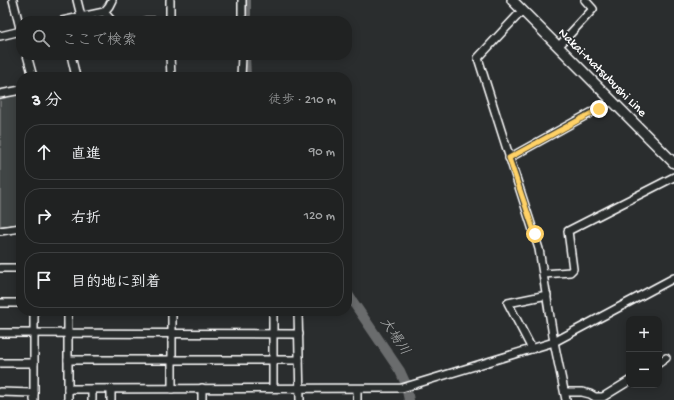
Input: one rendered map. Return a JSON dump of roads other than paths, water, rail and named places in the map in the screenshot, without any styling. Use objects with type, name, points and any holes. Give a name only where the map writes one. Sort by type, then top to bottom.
[{"type":"main road","name":"Nakai-Matsubushi Line","points":[[512,0],[674,164]]},
{"type":"street","points":[[14,0],[18,16]]},
{"type":"street","points":[[77,0],[81,16],[104,12],[112,0]]},
{"type":"street","points":[[170,0],[170,16]]},
{"type":"street","points":[[242,0],[242,16]]},
{"type":"street","points":[[558,47],[593,9],[585,0]]},
{"type":"street","points":[[104,12],[108,16]]},
{"type":"street","points":[[524,12],[518,15],[478,58],[509,158],[540,249],[554,342],[566,400]]},
{"type":"street","points":[[0,36],[16,32]]},
{"type":"street","points":[[28,60],[32,72]]},
{"type":"street","points":[[72,60],[75,72]]},
{"type":"street","points":[[170,60],[171,72]]},
{"type":"street","points":[[241,72],[242,60]]},
{"type":"street","points":[[0,94],[16,91]]},
{"type":"street","points":[[509,158],[612,101]]},
{"type":"street","points":[[544,274],[570,272],[573,269],[568,231],[674,177]]},
{"type":"street","points":[[0,231],[16,229]]},
{"type":"street","points":[[0,268],[16,268]]},
{"type":"street","points":[[68,389],[402,388],[554,342],[674,278]]},
{"type":"street","points":[[532,349],[508,303],[548,295]]},
{"type":"street","points":[[0,303],[16,303]]},
{"type":"street","points":[[0,392],[34,396],[34,316]]},
{"type":"street","points":[[68,316],[68,400]]},
{"type":"street","points":[[172,316],[172,389]]},
{"type":"street","points":[[273,316],[273,388]]},
{"type":"street","points":[[298,316],[300,400]]},
{"type":"street","points":[[0,333],[299,334]]},
{"type":"street","points":[[662,360],[666,358]]},
{"type":"street","points":[[68,360],[299,360]]},
{"type":"street","points":[[0,363],[34,363]]},
{"type":"street","points":[[565,392],[582,392],[596,397],[603,397],[626,383]]},
{"type":"street","points":[[202,388],[202,400]]},
{"type":"street","points":[[92,389],[92,400]]},
{"type":"street","points":[[111,400],[112,389]]},
{"type":"street","points":[[357,389],[357,400]]},
{"type":"waterway","name":"大場川","points":[[246,0],[246,16]]},
{"type":"waterway","name":"大場川","points":[[245,60],[246,72]]},
{"type":"waterway","name":"大場川","points":[[352,300],[400,371],[405,382],[409,400]]}]
